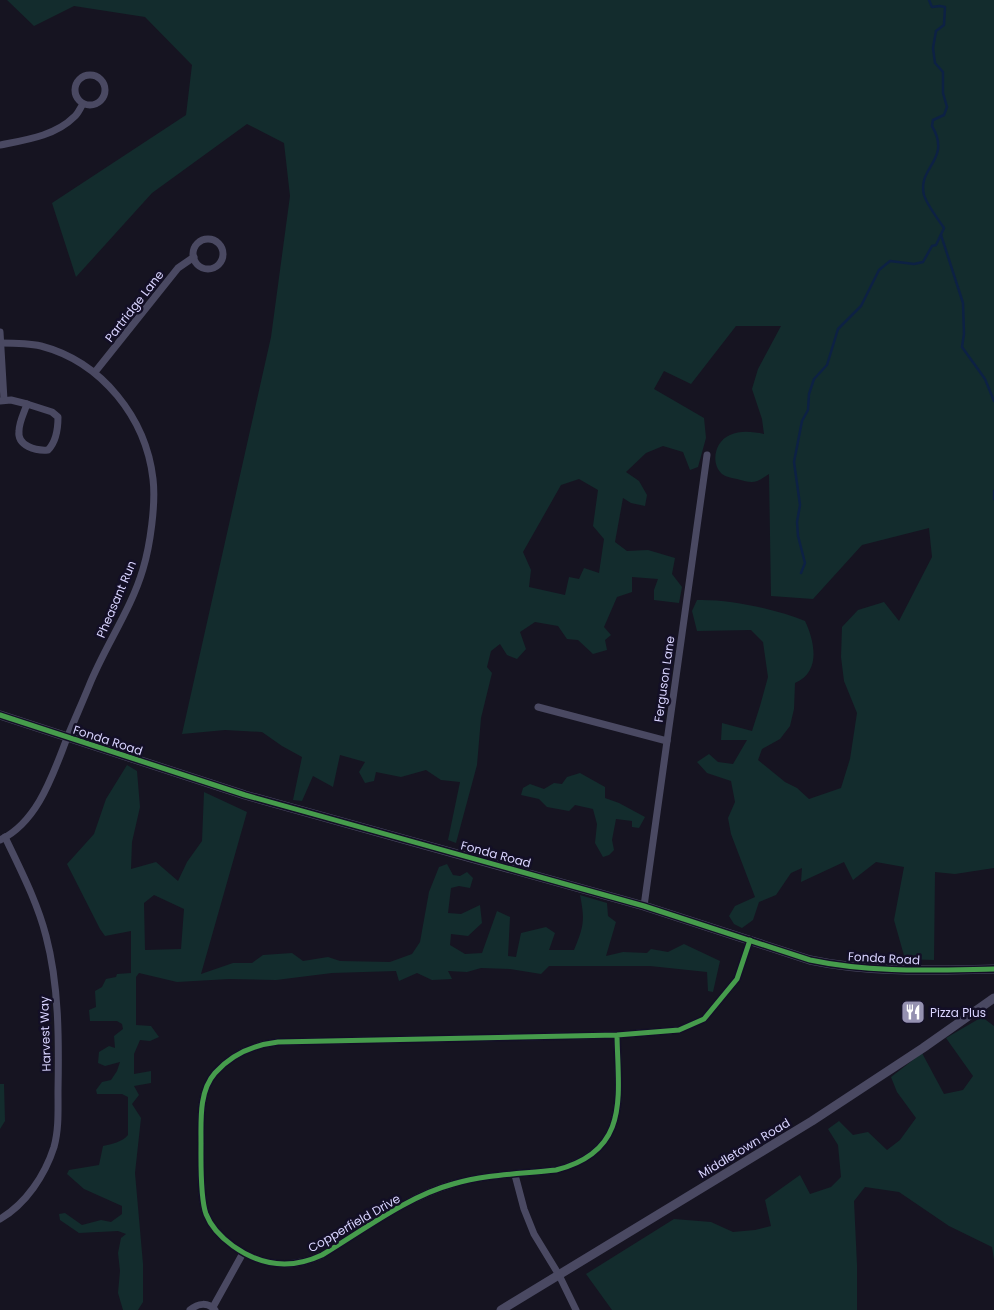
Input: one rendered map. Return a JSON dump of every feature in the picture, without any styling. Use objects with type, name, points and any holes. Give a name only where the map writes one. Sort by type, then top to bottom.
[{"type":"street","points":[[84,77],[97,77],[101,80],[105,90],[102,100],[93,105],[83,104],[76,97],[75,88],[77,83],[84,77]]},
{"type":"street","points":[[0,145],[31,139],[55,130],[75,117],[83,104]]},
{"type":"street","name":"Partridge Lane","points":[[205,239],[216,241],[223,250],[221,262],[212,268],[200,267],[194,257],[195,246],[205,239]]},
{"type":"street","name":"Partridge Lane","points":[[95,372],[178,268],[194,257]]},
{"type":"street","points":[[0,332],[2,401],[26,404],[52,412],[58,417],[58,426],[52,446],[48,450],[42,451],[28,447],[20,440],[19,431],[26,404]]},
{"type":"street","name":"Pheasant Run","points":[[0,343],[40,346],[59,352],[95,372],[119,398],[139,428],[146,444],[154,482],[154,501],[143,570],[92,679],[57,766],[36,806],[20,826],[2,838]]},
{"type":"street","name":"Ferguson Lane","points":[[644,906],[707,455]]},
{"type":"street","points":[[538,707],[667,741]]},
{"type":"street","name":"Fonda Road","points":[[0,715],[245,796],[644,906],[796,956],[837,966],[912,970],[994,969]]},
{"type":"street","name":"Harvest Way","points":[[0,1219],[7,1215],[31,1191],[41,1176],[49,1160],[58,1130],[56,1001],[52,965],[45,934],[22,873],[2,838]]},
{"type":"street","name":"Copperfield Drive","points":[[617,1035],[618,1100],[614,1125],[602,1145],[594,1153],[567,1167],[516,1175],[472,1179],[452,1184],[412,1200],[322,1255],[308,1261],[287,1265],[261,1261],[226,1242],[206,1215],[201,1162],[201,1111],[207,1085],[214,1074],[238,1054],[260,1044],[278,1042],[617,1035],[679,1030],[704,1019],[737,979],[750,940]]},
{"type":"street","name":"Middletown Road","points":[[501,1310],[812,1121],[923,1048],[994,998]]},
{"type":"street","points":[[516,1175],[524,1209],[534,1234],[559,1275],[576,1310]]},
{"type":"street","points":[[190,1310],[202,1304],[214,1308],[244,1253]]},
{"type":"green space","points":[[7,0],[994,0],[994,868],[955,874],[935,872],[934,960],[905,959],[894,920],[904,867],[876,862],[853,880],[844,862],[801,882],[802,868],[791,873],[776,895],[759,902],[753,920],[742,928],[734,924],[729,916],[735,906],[755,897],[731,834],[728,818],[735,802],[731,781],[707,773],[697,762],[709,754],[718,762],[733,764],[747,740],[721,740],[722,723],[752,731],[768,677],[763,642],[751,630],[697,631],[692,611],[697,600],[724,601],[752,606],[805,621],[813,647],[814,656],[812,664],[809,672],[795,683],[794,709],[790,726],[780,739],[762,749],[758,760],[809,799],[841,788],[850,759],[857,713],[844,681],[841,657],[842,627],[858,610],[884,602],[899,621],[932,557],[929,528],[862,545],[813,599],[771,596],[769,474],[754,482],[729,477],[722,474],[718,469],[715,458],[721,442],[734,433],[751,432],[764,434],[762,419],[752,389],[758,369],[781,326],[736,326],[691,384],[664,371],[654,389],[704,418],[706,438],[698,467],[690,470],[683,452],[663,446],[646,453],[626,472],[639,481],[647,495],[645,506],[631,503],[623,498],[615,542],[627,551],[648,550],[675,558],[672,574],[682,587],[679,603],[654,600],[654,590],[658,579],[632,577],[632,592],[617,597],[604,627],[611,635],[605,640],[607,650],[593,654],[578,640],[567,639],[558,626],[535,622],[520,632],[526,649],[517,659],[507,655],[500,644],[491,651],[487,667],[492,673],[481,718],[477,765],[456,843],[448,840],[460,782],[441,780],[426,770],[401,777],[376,772],[374,781],[365,783],[359,772],[365,762],[340,755],[333,787],[313,776],[302,801],[293,800],[302,757],[262,732],[225,730],[182,734],[271,337],[290,196],[284,143],[247,124],[152,193],[76,277],[52,203],[186,115],[192,65],[145,17],[74,6],[34,26]],"holes":[[[579,479],[598,490],[593,526],[604,539],[599,573],[584,568],[579,579],[569,577],[565,595],[529,587],[531,570],[523,552],[561,485]]]},
{"type":"green space","points":[[127,765],[137,771],[140,807],[132,842],[131,869],[156,862],[178,881],[187,862],[202,841],[204,792],[247,812],[201,974],[233,963],[252,963],[263,955],[292,953],[303,961],[328,957],[340,961],[390,962],[412,954],[420,942],[429,892],[439,867],[447,864],[453,875],[460,876],[467,872],[473,878],[470,888],[459,886],[451,888],[448,913],[461,914],[480,905],[482,923],[468,936],[451,934],[450,945],[465,954],[482,953],[497,911],[510,917],[508,956],[516,957],[521,933],[546,927],[555,933],[549,950],[574,950],[583,923],[580,895],[607,903],[608,916],[616,922],[606,956],[623,952],[647,953],[651,949],[668,952],[684,944],[720,961],[713,992],[708,991],[707,972],[650,966],[549,966],[541,974],[510,969],[481,968],[467,972],[448,971],[452,979],[432,980],[417,973],[399,981],[396,971],[332,973],[276,980],[229,979],[177,982],[139,973],[136,977],[136,1025],[151,1026],[159,1037],[150,1041],[140,1040],[134,1054],[134,1074],[151,1071],[151,1083],[134,1086],[139,1095],[132,1104],[141,1118],[135,1173],[143,1264],[143,1302],[138,1310],[123,1310],[118,1293],[120,1271],[118,1253],[121,1238],[126,1234],[118,1231],[79,1233],[60,1220],[59,1214],[65,1213],[82,1225],[101,1220],[111,1222],[122,1214],[122,1206],[84,1189],[67,1174],[69,1170],[99,1165],[103,1146],[120,1141],[128,1135],[128,1097],[122,1094],[97,1094],[96,1090],[102,1082],[111,1080],[117,1071],[120,1062],[105,1066],[98,1063],[99,1052],[109,1046],[115,1048],[114,1036],[123,1029],[122,1024],[117,1021],[90,1021],[89,1010],[96,1007],[95,991],[102,987],[106,979],[116,977],[117,974],[131,973],[131,931],[105,936],[67,864],[94,834],[106,799]],"holes":[[[154,895],[184,909],[181,949],[145,950],[144,903]]]},
{"type":"green space","points":[[580,773],[605,787],[605,798],[645,817],[639,828],[632,827],[632,821],[616,819],[612,840],[614,850],[609,855],[603,857],[595,843],[597,824],[593,809],[575,805],[569,811],[547,807],[539,799],[521,795],[523,788],[530,784],[544,789],[554,783],[562,784],[567,777]]},
{"type":"green space","points":[[982,1017],[994,1026],[994,1260],[992,1247],[949,1226],[899,1192],[865,1187],[854,1201],[857,1310],[612,1310],[586,1274],[674,1219],[711,1222],[733,1232],[771,1226],[765,1200],[800,1175],[810,1194],[831,1187],[841,1177],[838,1145],[828,1129],[839,1121],[853,1135],[868,1132],[887,1150],[900,1140],[916,1118],[897,1092],[891,1077],[922,1053],[944,1094],[963,1090],[973,1076],[946,1038]]},
{"type":"green space","points":[[0,1084],[4,1084],[5,1121],[0,1129]]},
{"type":"waterway","points":[[801,573],[805,563],[798,536],[797,522],[800,505],[794,462],[802,421],[808,410],[809,394],[814,379],[827,365],[838,329],[861,306],[879,270],[890,261],[914,264],[923,262],[932,246],[936,245],[944,228],[925,198],[923,185],[938,147],[937,138],[932,126],[933,120],[944,115],[947,107],[943,93],[943,72],[935,63],[933,48],[936,31],[944,25],[945,7],[932,7],[929,0]]},
{"type":"waterway","points":[[941,235],[963,303],[964,334],[962,347],[985,379],[994,401]]},
{"type":"waterway","points":[[994,491],[994,499]]},
{"type":"cycle path","points":[[0,715],[245,795],[644,906],[810,960],[879,969],[994,969]]},
{"type":"cycle path","points":[[617,1035],[618,1100],[615,1118],[609,1135],[597,1149],[580,1161],[556,1170],[478,1178],[436,1190],[402,1205],[322,1255],[299,1263],[276,1264],[265,1262],[244,1253],[221,1236],[206,1214],[201,1169],[202,1106],[210,1080],[222,1066],[236,1056],[260,1045],[278,1042],[617,1035],[679,1030],[704,1019],[737,979],[750,940]]},
{"type":"place","name":"Pizza Plus","points":[[913,1012]]}]
